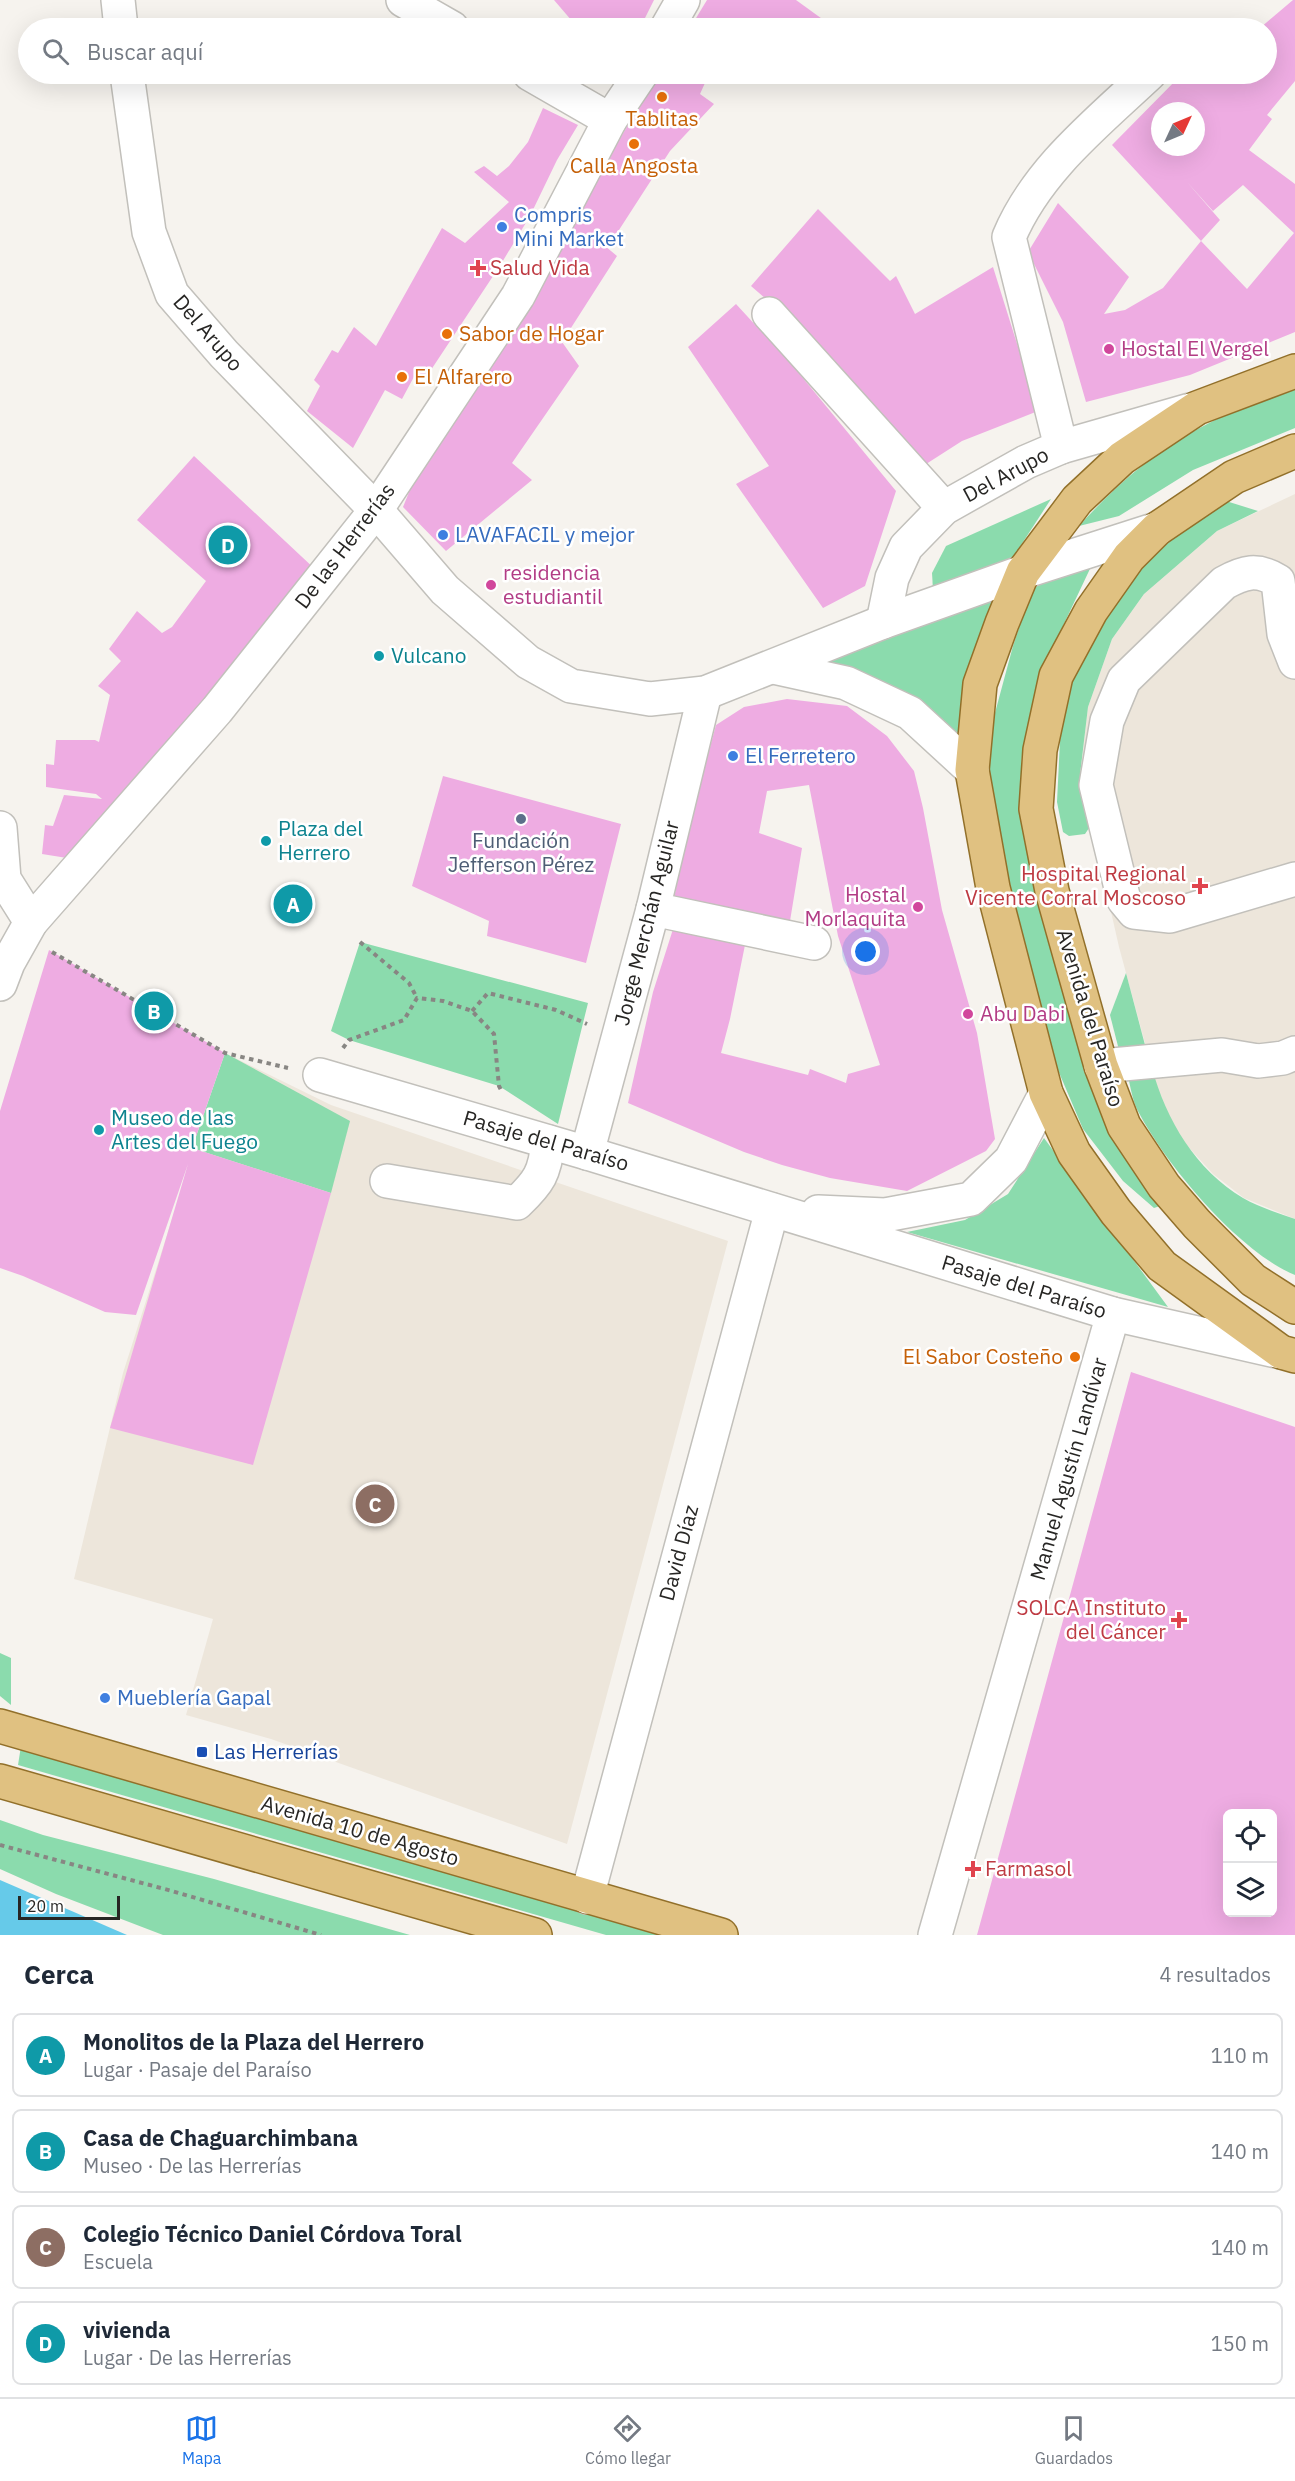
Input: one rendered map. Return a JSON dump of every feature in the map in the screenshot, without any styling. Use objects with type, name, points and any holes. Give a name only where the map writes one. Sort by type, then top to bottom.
[{"type":"main road","points":[[1288,1354],[1162,1266],[1116,1212],[1074,1153],[1046,1093],[993,888],[972,770],[980,684],[1023,572],[1077,500],[1122,458],[1197,408],[1295,371]]},
{"type":"main road","name":"Avenida del Paraíso","points":[[1295,452],[1234,477],[1157,529],[1129,557],[1090,611],[1056,676],[1040,750],[1036,808],[1052,891],[1101,1065],[1124,1125],[1164,1186],[1197,1224],[1253,1280],[1295,1306]]},
{"type":"main road","name":"Avenida 10 de Agosto","points":[[0,1726],[721,1935]]},
{"type":"main road","points":[[0,1781],[535,1935]]},
{"type":"street","points":[[118,0],[120,18]]},
{"type":"street","points":[[403,0],[434,18]]},
{"type":"street","points":[[673,18],[683,0]]},
{"type":"street","name":"Del Arupo","points":[[128,84],[149,232],[172,294],[224,354],[376,510],[445,590],[528,662],[571,686],[650,699],[705,693]]},
{"type":"street","points":[[547,84],[610,120]]},
{"type":"street","name":"De las Herrerías","points":[[0,984],[8,963],[31,922],[218,710],[376,510],[518,296],[610,120],[634,84]]},
{"type":"street","points":[[1061,447],[1009,237],[1018,216],[1041,181],[1139,84]]},
{"type":"street","points":[[769,314],[944,508]]},
{"type":"street","name":"Del Arupo","points":[[883,622],[892,578],[906,547],[944,508],[1026,462],[1061,447],[1197,408]]},
{"type":"street","points":[[705,693],[883,622],[1023,572],[1157,529]]},
{"type":"street","points":[[1295,662],[1284,634],[1278,581],[1265,573],[1242,573],[1224,583],[1124,681],[1107,721],[1096,785],[1124,900],[1134,912],[1170,916],[1295,879]]},
{"type":"street","points":[[772,667],[846,683],[910,712],[972,770]]},
{"type":"street","name":"Jorge Merchán Aguilar","points":[[587,1153],[653,909],[705,693]]},
{"type":"street","points":[[0,828],[4,879],[31,922]]},
{"type":"street","points":[[653,909],[814,943]]},
{"type":"street","points":[[1101,1065],[1222,1055],[1258,1061],[1283,1058],[1295,1053]]},
{"type":"street","name":"Pasaje del Paraíso","points":[[320,1075],[587,1153],[1113,1314],[1288,1354]]},
{"type":"street","name":"Pasaje del Paraíso","points":[[772,1210],[885,1215],[971,1199],[1011,1160],[1046,1093]]},
{"type":"street","points":[[387,1181],[517,1203],[538,1183],[546,1165],[534,1138]]},
{"type":"street","name":"David Díaz","points":[[587,1897],[772,1210]]},
{"type":"street","name":"Manuel Agustín Landívar","points":[[934,1935],[1113,1314]]},
{"type":"path","points":[[31,922],[49,950],[225,1053],[320,1075],[349,1040],[404,1020],[417,998]]},
{"type":"path","points":[[360,942],[409,983],[417,998]]},
{"type":"path","points":[[472,1011],[488,993],[519,999],[556,1010],[618,1041]]},
{"type":"path","points":[[417,998],[443,1001],[472,1011],[494,1034],[499,1086],[534,1138]]},
{"type":"path","points":[[0,1845],[172,1891],[321,1935]]},
{"type":"shaded area","name":"Hospital Regional Vicente Corral Moscoso","points":[[1295,494],[1295,1219],[1244,1198],[1213,1174],[1181,1139],[1159,1095],[1119,947],[1080,775],[1088,707],[1112,639],[1144,594],[1217,531]]},
{"type":"shaded area","points":[[225,1053],[331,1105],[728,1241],[567,1844],[271,1739],[186,1715],[213,1619],[74,1579],[123,1373]]},
{"type":"green space","points":[[1295,388],[1295,428],[1193,470],[1119,516],[1079,526],[1128,478],[1177,441],[1231,412]]},
{"type":"green space","points":[[1051,499],[1010,562],[933,590],[932,573],[946,546]]},
{"type":"green space","points":[[1226,501],[1258,511],[1217,531],[1144,594],[1112,639],[1088,707],[1080,775],[1091,825],[1085,834],[1069,836],[1063,832],[1057,802],[1061,720],[1067,684],[1086,643],[1151,550]]},
{"type":"green space","points":[[1097,554],[1045,664],[1022,753],[1021,772],[1030,847],[1160,1206],[1154,1208],[1123,1181],[1083,1129],[1055,1063],[1004,882],[985,750],[1013,646],[1037,574]]},
{"type":"green space","points":[[999,590],[976,646],[967,685],[958,745],[803,664]]},
{"type":"green space","points":[[360,942],[588,1003],[558,1124],[499,1086],[349,1040],[331,1031]]},
{"type":"green space","points":[[1126,973],[1145,1045],[1120,1054],[1110,1015]]},
{"type":"green space","points":[[225,1053],[350,1121],[331,1193],[192,1148]]},
{"type":"green space","points":[[1152,1068],[1175,1125],[1197,1158],[1211,1173],[1243,1198],[1295,1219],[1295,1275],[1273,1264],[1228,1228],[1186,1181],[1151,1134],[1137,1109],[1128,1077]]},
{"type":"green space","points":[[1044,1138],[1168,1307],[907,1232],[965,1220],[1008,1194]]},
{"type":"green space","points":[[0,1653],[11,1658],[11,1705],[0,1696]]},
{"type":"green space","points":[[21,1746],[677,1935],[606,1935],[18,1765]]},
{"type":"green space","points":[[0,1820],[43,1835],[214,1879],[410,1935],[163,1935],[56,1894],[0,1869]]},
{"type":"water","points":[[0,1880],[127,1935],[0,1935]]},
{"type":"building","points":[[554,0],[654,0],[645,18],[569,18]]},
{"type":"building","points":[[707,0],[796,0],[821,18],[696,18]]},
{"type":"building","points":[[1295,0],[1295,81],[1267,115],[1272,119],[1249,150],[1295,184],[1295,332],[1190,375],[1086,402],[1063,322],[1028,252],[1058,203],[1129,277],[1104,314],[1125,310],[1163,288],[1201,241],[1112,145],[1151,105],[1151,156],[1205,156],[1205,102],[1154,102],[1172,84],[1277,84],[1277,18],[1272,18]],"holes":[[[1187,182],[1213,211],[1243,185],[1294,233],[1247,289],[1201,241],[1220,220]]]},
{"type":"building","points":[[653,84],[704,84],[700,94],[714,104],[670,151],[608,247],[599,241],[617,256],[562,342],[579,366],[512,463],[532,480],[446,551],[403,507],[416,475]]},
{"type":"building","points":[[543,108],[578,125],[557,160],[530,216],[425,379],[416,373],[402,399],[385,390],[353,448],[307,411],[320,386],[314,380],[332,350],[338,353],[354,327],[376,346],[442,228],[465,243],[509,202],[474,172],[484,166],[497,176],[509,166],[528,142]]},
{"type":"building","points":[[818,209],[890,281],[896,276],[915,314],[993,267],[1038,411],[962,441],[923,466],[781,312],[751,286]]},
{"type":"building","points":[[736,304],[793,366],[896,491],[865,586],[823,608],[736,484],[769,466],[688,347]]},
{"type":"building","points":[[194,456],[317,571],[67,858],[42,854],[45,825],[53,826],[64,795],[102,799],[96,794],[46,787],[46,764],[54,765],[56,740],[95,740],[99,742],[110,695],[98,686],[121,661],[109,649],[137,611],[162,633],[172,627],[206,581],[137,520]]},
{"type":"building","points":[[787,699],[847,706],[887,736],[914,771],[942,910],[977,1033],[995,1139],[986,1151],[907,1191],[830,1178],[782,1165],[744,1152],[628,1103],[653,992],[674,926],[745,945],[721,1053],[808,1075],[810,1069],[846,1083],[848,1074],[880,1065],[838,936],[809,785],[767,791],[759,833],[802,848],[789,927],[674,898],[693,810],[716,725],[744,707]]},
{"type":"building","points":[[443,776],[621,824],[586,963],[487,936],[489,921],[412,886]]},
{"type":"building","points":[[49,950],[225,1053],[192,1148],[331,1193],[253,1465],[110,1428],[188,1164],[136,1315],[105,1312],[0,1268],[0,1111]]},
{"type":"building","name":"SOLCA Instituto del Cáncer","points":[[1131,1372],[1295,1427],[1295,1935],[977,1935]]},
{"type":"place","name":"Tablitas","points":[[662,97]]},
{"type":"place","name":"Calla Angosta","points":[[634,144]]},
{"type":"place","name":"Compris Mini Market","points":[[502,227]]},
{"type":"place","name":"Salud Vida","points":[[478,268]]},
{"type":"place","name":"Sabor de Hogar","points":[[447,334]]},
{"type":"place","name":"Hostal El Vergel","points":[[1109,349]]},
{"type":"place","name":"El Alfarero","points":[[402,377]]},
{"type":"place","name":"LAVAFACIL y mejor","points":[[443,535]]},
{"type":"place","name":"vivienda","points":[[228,545]]},
{"type":"place","name":"residencia estudiantil","points":[[491,585]]},
{"type":"place","name":"Vulcano","points":[[379,656]]},
{"type":"place","name":"El Ferretero","points":[[733,756]]},
{"type":"place","name":"Fundación Jefferson Pérez","points":[[521,819]]},
{"type":"place","name":"Plaza del Herrero","points":[[266,841]]},
{"type":"place","name":"Hospital Regional Vicente Corral Moscoso","points":[[1200,886]]},
{"type":"place","name":"Monolitos de la Plaza del Herrero","points":[[293,904]]},
{"type":"place","name":"Hostal Morlaquita","points":[[918,907]]},
{"type":"place","name":"Casa de Chaguarchimbana","points":[[154,1011]]},
{"type":"place","name":"Abu Dabi","points":[[968,1014]]},
{"type":"place","name":"Museo de las Artes del Fuego","points":[[99,1130]]},
{"type":"place","name":"El Sabor Costeño","points":[[1075,1357]]},
{"type":"place","name":"Colegio Técnico Daniel Córdova Toral","points":[[375,1504]]},
{"type":"place","name":"SOLCA Instituto del Cáncer","points":[[1179,1620]]},
{"type":"place","name":"Mueblería Gapal","points":[[105,1698]]},
{"type":"place","name":"Las Herrerías","points":[[202,1752]]},
{"type":"place","name":"Farmasol","points":[[973,1869]]}]
